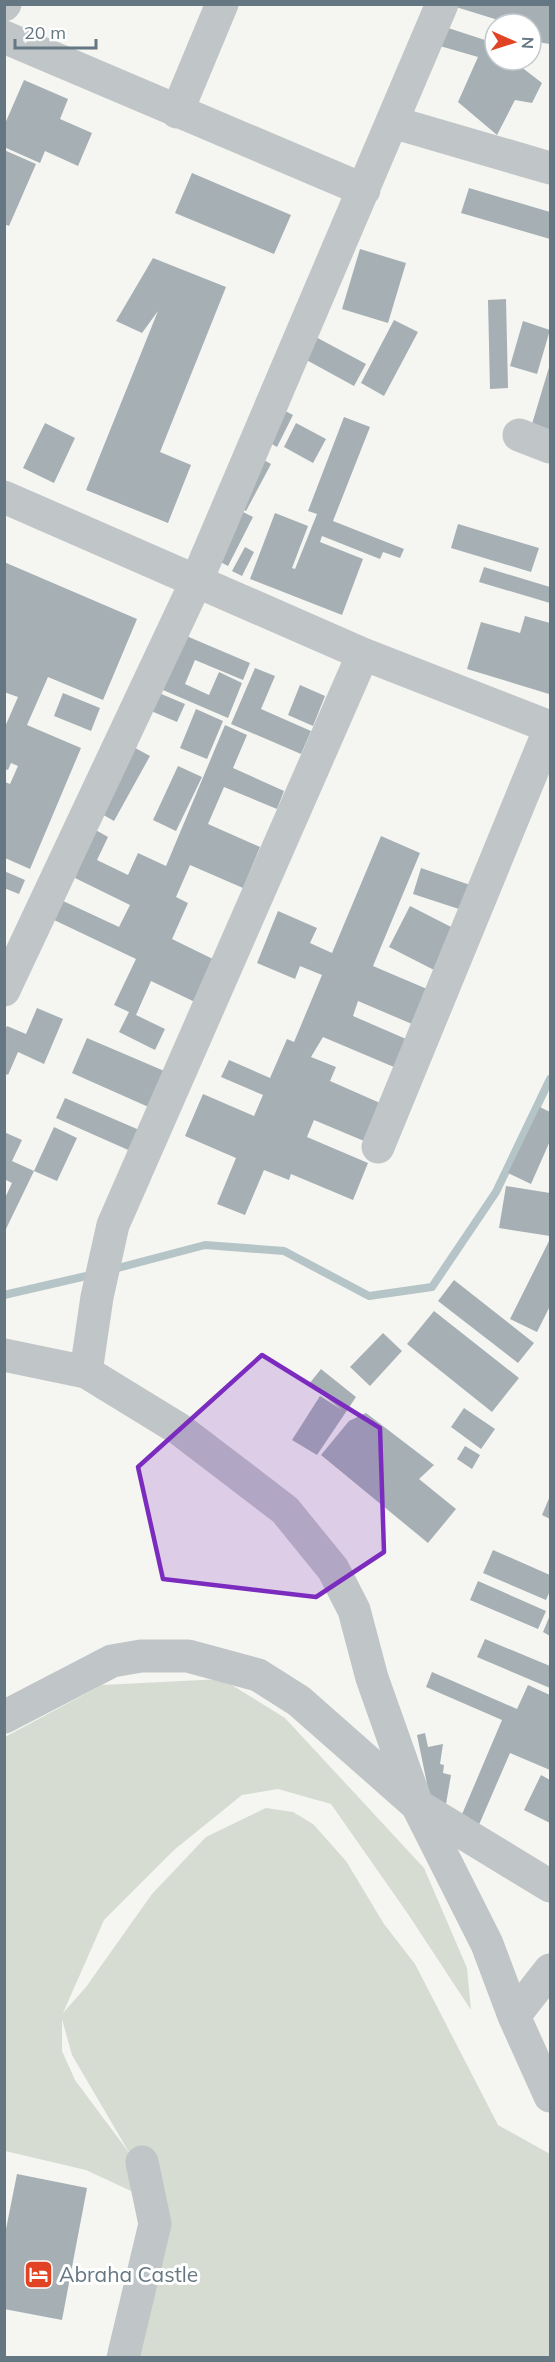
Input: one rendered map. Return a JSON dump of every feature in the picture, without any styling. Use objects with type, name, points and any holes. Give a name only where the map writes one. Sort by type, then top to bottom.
[{"type":"street","points":[[177,112],[222,4]]},
{"type":"street","points":[[4,990],[196,582],[442,4]]},
{"type":"street","points":[[4,37],[364,190]]},
{"type":"street","points":[[392,122],[550,168]]},
{"type":"street","points":[[519,435],[550,447]]},
{"type":"street","points":[[4,497],[363,654],[550,727],[378,1147]]},
{"type":"street","points":[[86,1372],[95,1308],[110,1238],[363,654]]},
{"type":"street","points":[[4,1355],[86,1372],[179,1429],[285,1510],[333,1569],[354,1610],[367,1651],[372,1678],[417,1805],[487,1944],[514,2016],[550,2096]]},
{"type":"street","points":[[4,1717],[112,1661],[141,1656],[188,1656],[258,1674],[299,1701],[417,1805],[550,1886]]},
{"type":"street","points":[[514,2016],[550,1970]]},
{"type":"street","points":[[123,2358],[154,2224],[142,2162]]},
{"type":"highlighted area","points":[[262,1355],[380,1428],[384,1552],[316,1597],[163,1579],[138,1467]]},
{"type":"shaded area","points":[[222,1679],[285,1718],[424,1868],[467,1968],[471,2010],[408,1914],[331,1804],[278,1789],[242,1795],[174,1850],[104,1920],[63,2013],[86,1987],[152,1894],[206,1837],[266,1808],[293,1812],[313,1824],[346,1861],[384,1924],[415,1964],[498,2125],[550,2154],[550,2357],[112,2357],[146,2198],[86,2170],[5,2151],[5,1737],[102,1685]],"holes":[[[62,2019],[72,2055],[130,2154],[75,2080],[62,2051]]]},
{"type":"building","points":[[457,4],[550,4],[550,44],[543,43],[543,12],[483,12],[483,15],[456,7]]},
{"type":"building","points":[[442,26],[483,39],[483,72],[528,72],[542,83],[532,103],[515,100],[497,135],[458,102],[478,57],[433,44]]},
{"type":"building","points":[[24,80],[68,99],[60,119],[92,133],[78,166],[45,151],[40,163],[4,147],[4,126]]},
{"type":"building","points":[[4,150],[36,164],[9,226],[4,224]]},
{"type":"building","points":[[192,173],[291,215],[274,254],[175,213]]},
{"type":"building","points":[[469,188],[550,212],[550,239],[461,213]]},
{"type":"building","points":[[360,249],[406,263],[388,323],[342,309]]},
{"type":"building","points":[[153,258],[226,287],[160,452],[191,465],[168,523],[86,490],[158,311],[142,333],[116,321]]},
{"type":"building","points":[[506,299],[508,388],[490,389],[488,300]]},
{"type":"building","points":[[394,320],[418,332],[384,396],[361,383]]},
{"type":"building","points":[[523,321],[550,330],[537,374],[510,366]]},
{"type":"building","points":[[301,329],[366,364],[354,386],[290,351]]},
{"type":"building","points":[[550,364],[550,430],[532,424]]},
{"type":"building","points":[[272,404],[293,415],[277,447],[256,435]]},
{"type":"building","points":[[344,417],[370,427],[333,521],[404,549],[400,558],[383,552],[380,559],[322,536],[320,542],[363,559],[342,615],[250,579],[275,513],[308,526],[292,568],[295,569],[317,514],[308,511]]},
{"type":"building","points":[[45,423],[75,438],[54,483],[23,468]]},
{"type":"building","points":[[296,423],[326,439],[313,463],[284,447]]},
{"type":"building","points":[[250,452],[271,464],[246,511],[225,500]]},
{"type":"building","points":[[227,504],[253,517],[228,566],[202,552]]},
{"type":"building","points":[[458,524],[539,548],[531,572],[451,548]]},
{"type":"building","points":[[245,547],[254,552],[242,576],[232,571]]},
{"type":"building","points":[[4,562],[137,619],[103,700],[48,677],[27,725],[81,748],[30,869],[5,858],[5,782],[10,784],[18,766],[11,763],[8,770],[4,769],[4,729],[18,697],[4,692]]},
{"type":"building","points":[[484,567],[550,587],[550,603],[479,582]]},
{"type":"building","points":[[525,616],[550,623],[549,694],[467,669],[481,622],[520,633]]},
{"type":"building","points":[[177,632],[250,663],[243,680],[195,660],[185,684],[209,695],[219,672],[242,683],[228,718],[156,687]]},
{"type":"building","points":[[255,668],[275,676],[261,709],[311,731],[301,754],[231,724]]},
{"type":"building","points":[[300,685],[325,696],[313,726],[288,715]]},
{"type":"building","points":[[152,690],[185,704],[177,722],[144,708]]},
{"type":"building","points":[[63,693],[100,708],[91,731],[54,716]]},
{"type":"building","points":[[196,709],[223,721],[207,759],[180,748]]},
{"type":"building","points":[[225,725],[247,735],[233,768],[284,791],[277,809],[224,787],[208,824],[260,847],[243,888],[190,865],[176,897],[188,903],[172,939],[217,961],[197,1003],[151,981],[136,1015],[165,1029],[155,1050],[119,1032],[129,1012],[114,1005],[136,959],[52,919],[61,900],[119,927],[130,905],[75,878],[94,829],[108,837],[97,860],[128,875],[138,853],[166,866]]},
{"type":"building","points":[[128,744],[150,756],[114,821],[93,809]]},
{"type":"building","points":[[178,766],[202,777],[176,831],[153,820]]},
{"type":"building","points":[[381,836],[420,853],[373,966],[434,992],[419,1027],[358,1001],[353,1016],[413,1042],[401,1070],[323,1037],[311,1057],[336,1067],[330,1081],[380,1103],[364,1141],[314,1120],[307,1137],[368,1163],[353,1200],[291,1174],[289,1180],[264,1170],[245,1215],[217,1204],[236,1158],[185,1136],[203,1094],[254,1116],[263,1095],[221,1077],[229,1060],[270,1078],[287,1039],[294,1042],[322,975],[300,966],[295,979],[257,963],[278,911],[317,928],[310,943],[332,953]]},
{"type":"building","points":[[421,868],[473,886],[465,911],[413,894]]},
{"type":"building","points":[[4,871],[25,880],[19,894],[4,888]]},
{"type":"building","points":[[410,906],[459,931],[438,972],[389,947]]},
{"type":"building","points":[[37,1008],[63,1019],[44,1064],[18,1052],[8,1075],[4,1073],[4,1032],[7,1026],[26,1034]]},
{"type":"building","points":[[87,1038],[169,1073],[153,1109],[72,1073]]},
{"type":"building","points":[[65,1098],[144,1132],[135,1153],[56,1118]]},
{"type":"building","points":[[540,1107],[550,1112],[550,1141],[531,1184],[508,1173]]},
{"type":"building","points":[[54,1127],[77,1138],[57,1181],[34,1171]]},
{"type":"building","points":[[4,1132],[22,1140],[12,1161],[34,1171],[6,1229],[4,1200],[12,1183],[4,1179]]},
{"type":"building","points":[[506,1186],[550,1193],[550,1236],[499,1228]]},
{"type":"building","points":[[550,1239],[550,1306],[537,1332],[510,1319]]},
{"type":"building","points":[[454,1280],[534,1343],[518,1363],[438,1301]]},
{"type":"building","points":[[434,1311],[519,1378],[492,1412],[407,1344]]},
{"type":"building","points":[[383,1333],[402,1351],[370,1386],[350,1367]]},
{"type":"building","points":[[321,1369],[356,1397],[317,1455],[292,1440],[320,1396],[342,1410],[309,1384]]},
{"type":"building","points":[[464,1408],[495,1429],[481,1449],[451,1427]]},
{"type":"building","points":[[366,1413],[434,1465],[419,1479],[456,1509],[428,1543],[321,1455],[349,1421]]},
{"type":"building","points":[[465,1446],[480,1455],[472,1469],[457,1459]]},
{"type":"building","points":[[550,1496],[550,1519],[542,1515]]},
{"type":"building","points":[[493,1550],[550,1575],[550,1591],[546,1600],[483,1573]]},
{"type":"building","points":[[478,1581],[546,1611],[538,1629],[470,1600]]},
{"type":"building","points":[[550,1615],[550,1636],[543,1632]]},
{"type":"building","points":[[485,1639],[550,1666],[550,1688],[477,1657]]},
{"type":"building","points":[[432,1672],[517,1709],[528,1685],[550,1695],[550,1770],[510,1753],[478,1827],[460,1819],[502,1720],[426,1687]]},
{"type":"building","points":[[425,1733],[428,1747],[443,1744],[440,1764],[444,1765],[443,1773],[451,1775],[445,1810],[432,1808],[417,1735]]},
{"type":"building","points":[[541,1775],[550,1780],[550,1823],[524,1810]]},
{"type":"building","name":"Abraha Castle","points":[[17,2174],[87,2188],[62,2320],[4,2309],[4,2239]]},
{"type":"waterway","points":[[110,1270],[205,1245],[284,1251],[369,1296],[432,1287],[496,1192],[550,1079]]},
{"type":"waterway","points":[[4,1295],[95,1274]]},
{"type":"place","name":"Abraha Castle","points":[[38,2274]]}]
